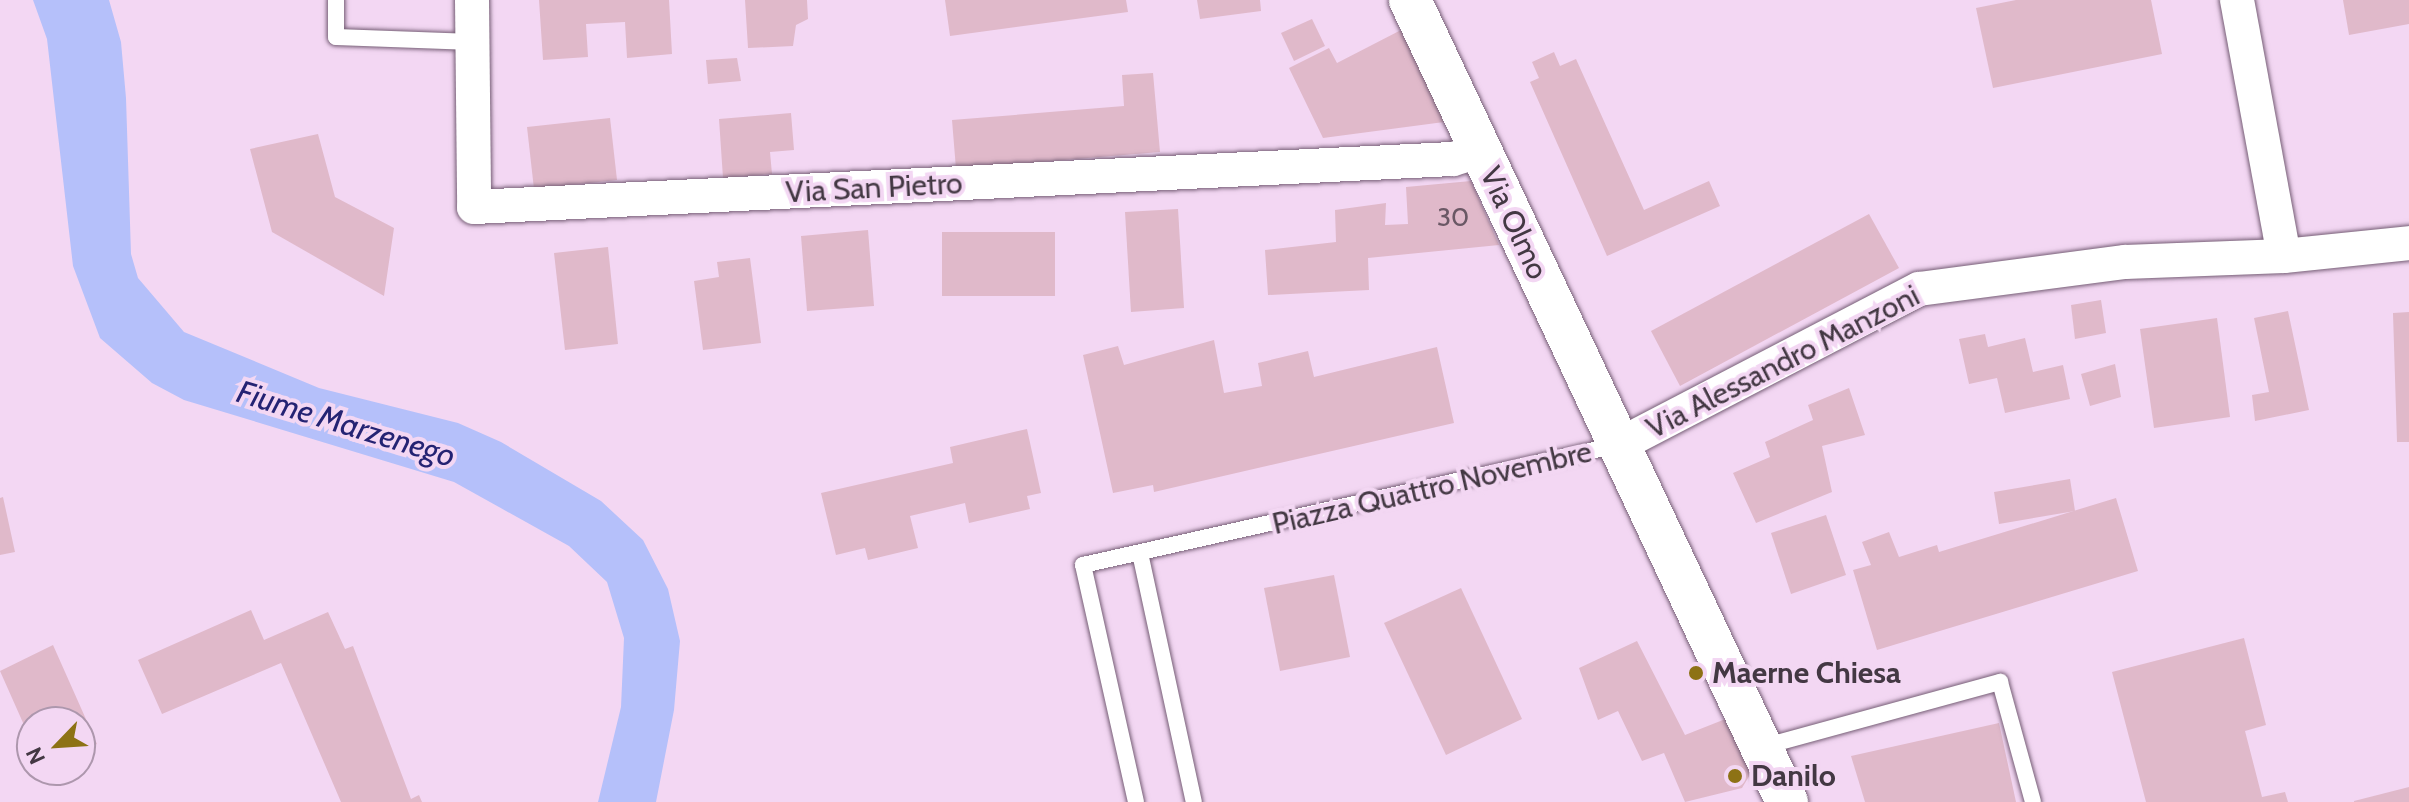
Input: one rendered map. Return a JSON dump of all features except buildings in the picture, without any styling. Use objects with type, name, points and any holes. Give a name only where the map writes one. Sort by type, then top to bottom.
[{"type":"street","name":"Via San Pietro","points":[[472,0],[474,207],[1453,159],[1479,151]]},
{"type":"street","name":"Via Olmo","points":[[1410,0],[1619,445]]},
{"type":"street","points":[[2237,0],[2284,256]]},
{"type":"street","name":"Via Alessandro Manzoni","points":[[1619,445],[1919,289],[2125,262],[2284,256],[2409,243]]},
{"type":"street","name":"Piazza Quattro Novembre","points":[[1619,445],[1787,802]]},
{"type":"lane","points":[[336,0],[336,37],[473,42]]},
{"type":"lane","name":"Piazza Quattro Novembre","points":[[1136,802],[1083,565],[1619,445]]},
{"type":"lane","points":[[1140,553],[1194,802]]},
{"type":"lane","points":[[1761,747],[2000,682],[2033,802]]},
{"type":"water","name":"Fiume Marzenego","points":[[33,0],[109,0],[121,42],[126,98],[131,254],[138,278],[184,332],[319,388],[458,423],[501,442],[601,501],[643,540],[668,589],[680,641],[674,710],[656,802],[598,802],[621,707],[624,638],[607,582],[569,546],[454,482],[184,400],[152,383],[100,338],[73,266],[47,39]]},
{"type":"place","name":"Maerne Chiesa","points":[[1696,673]]},
{"type":"place","name":"Danilo","points":[[1735,776]]}]
